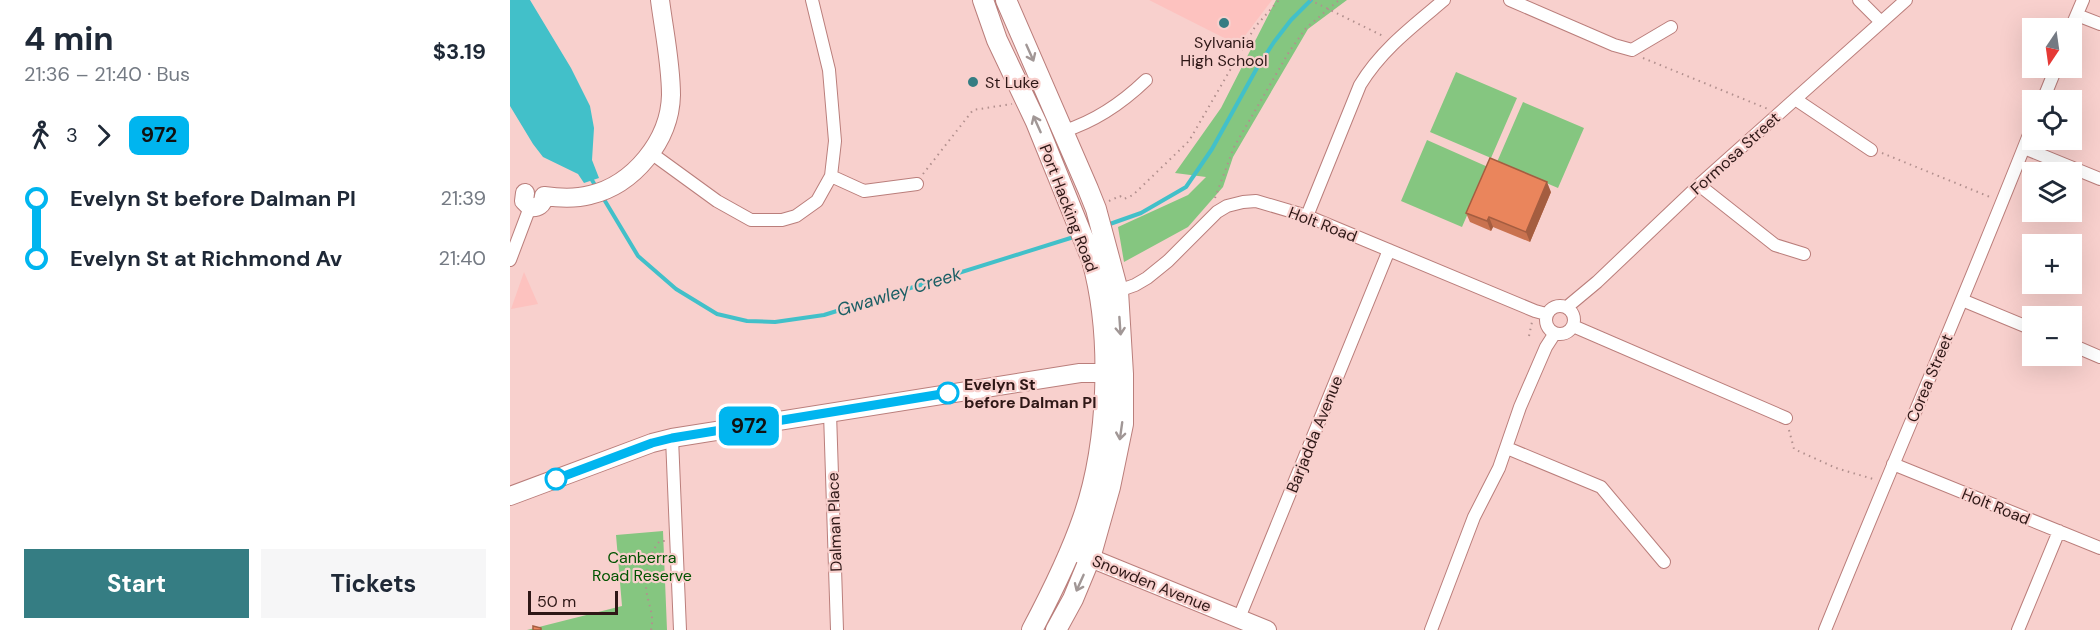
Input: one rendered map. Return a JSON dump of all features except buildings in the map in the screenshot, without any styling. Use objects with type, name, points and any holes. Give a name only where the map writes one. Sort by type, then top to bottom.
[{"type":"main road","name":"Port Hacking Road","points":[[983,0],[997,40],[1076,217],[1118,291],[1114,373],[1093,486],[1071,550],[1032,630]]},
{"type":"main road","name":"Port Hacking Road","points":[[1006,0],[1064,131],[1102,205],[1099,254],[1100,306],[1123,424],[1101,522],[1090,558],[1056,630]]},
{"type":"street","points":[[510,260],[527,196],[568,198],[590,195],[608,189],[628,176],[651,153],[666,123],[671,97],[660,0]]},
{"type":"street","points":[[651,153],[717,201],[751,219],[782,220],[796,216],[817,201],[831,176],[835,141],[829,70],[812,0]]},
{"type":"street","points":[[1307,216],[1360,85],[1370,68],[1395,41],[1444,0]]},
{"type":"street","points":[[1510,0],[1614,45],[1632,50],[1671,27]]},
{"type":"street","points":[[1859,0],[1881,22]]},
{"type":"street","name":"Formosa Street","points":[[1567,307],[1597,282],[1699,185],[1906,0]]},
{"type":"street","points":[[2076,18],[2083,0]]},
{"type":"street","points":[[2077,15],[2100,24]]},
{"type":"street","points":[[1064,131],[1084,125],[1125,100],[1146,80]]},
{"type":"street","points":[[1795,99],[1870,150]]},
{"type":"street","name":"Corea Street","points":[[1825,630],[1884,482],[2023,150]]},
{"type":"street","points":[[2029,150],[2100,179]]},
{"type":"street","points":[[831,176],[864,191],[917,184]]},
{"type":"street","points":[[1699,185],[1775,245],[1804,254]]},
{"type":"street","name":"Holt Road","points":[[1118,291],[1136,285],[1147,278],[1168,261],[1209,218],[1227,206],[1256,201],[1307,216],[1546,314]]},
{"type":"street","name":"Barjadda Avenue","points":[[1239,618],[1389,250]]},
{"type":"street","points":[[1962,300],[2022,325]]},
{"type":"street","points":[[1555,306],[1567,307],[1573,314],[1573,326],[1567,332],[1555,333],[1547,326],[1546,314],[1555,306]]},
{"type":"street","points":[[1573,326],[1786,418]]},
{"type":"street","points":[[1431,630],[1474,517],[1499,468],[1520,407],[1546,347],[1555,333]]},
{"type":"street","points":[[2082,349],[2100,357]]},
{"type":"street","points":[[511,494],[652,443],[672,438],[1080,373],[1114,373]]},
{"type":"street","name":"Dalman Place","points":[[830,413],[837,630]]},
{"type":"street","points":[[672,438],[680,630]]},
{"type":"street","points":[[1507,447],[1600,487],[1664,562]]},
{"type":"street","name":"Holt Road","points":[[1893,465],[2100,548]]},
{"type":"street","points":[[2018,630],[2059,531]]},
{"type":"street","name":"Snowden Avenue","points":[[1071,550],[1267,630]]},
{"type":"path","points":[[1102,205],[1120,196],[1124,199],[1133,195],[1190,141],[1256,27],[1279,0]]},
{"type":"path","points":[[1310,0],[1395,41]]},
{"type":"path","points":[[1209,218],[1234,147],[1289,52],[1306,28],[1339,0]]},
{"type":"path","points":[[1632,50],[1645,59],[1779,114]]},
{"type":"path","points":[[917,184],[973,110],[1026,101]]},
{"type":"path","points":[[1870,150],[1890,154],[2001,202]]},
{"type":"path","points":[[1786,418],[1794,449],[1836,468],[1884,482]]},
{"type":"path","points":[[651,630],[653,616],[646,586],[652,554],[660,541],[676,541]]},
{"type":"shaded area","name":"Sylvania High School","points":[[1149,0],[1272,0],[1238,45]]},
{"type":"shaded area","points":[[524,272],[538,304],[511,309]]},
{"type":"green space","points":[[1276,0],[1347,0],[1308,29],[1233,157],[1223,187],[1188,227],[1124,262],[1118,227],[1188,195],[1206,177],[1175,173],[1221,108]]},
{"type":"green space","points":[[1456,72],[1517,98],[1491,158],[1430,132]]},
{"type":"green space","points":[[1523,102],[1584,128],[1558,188],[1497,162]]},
{"type":"green space","points":[[1427,140],[1488,167],[1462,227],[1401,201]]},
{"type":"green space","name":"Canberra Road Reserve","points":[[663,531],[667,630],[527,630],[622,606],[616,535]]},
{"type":"water","points":[[510,0],[530,0],[571,68],[590,106],[594,128],[592,160],[599,178],[584,183],[578,174],[543,157],[510,106]]},
{"type":"waterway","name":"Gwawley Creek","points":[[1107,225],[1141,213],[1186,187],[1212,149],[1274,42],[1311,0]]},
{"type":"waterway","name":"Gwawley Creek","points":[[592,180],[596,187]]},
{"type":"waterway","name":"Gwawley Creek","points":[[602,196],[638,256],[676,289],[717,314],[747,321],[775,322],[824,315],[1077,236]]},
{"type":"bus line","name":"972","points":[[556,479],[652,443],[672,438],[948,393]]},
{"type":"place","name":"Sylvania High School","points":[[1224,23]]},
{"type":"place","name":"St Luke","points":[[973,82]]},
{"type":"place","name":"Evelyn St before Dalman Pl","points":[[948,393]]}]
